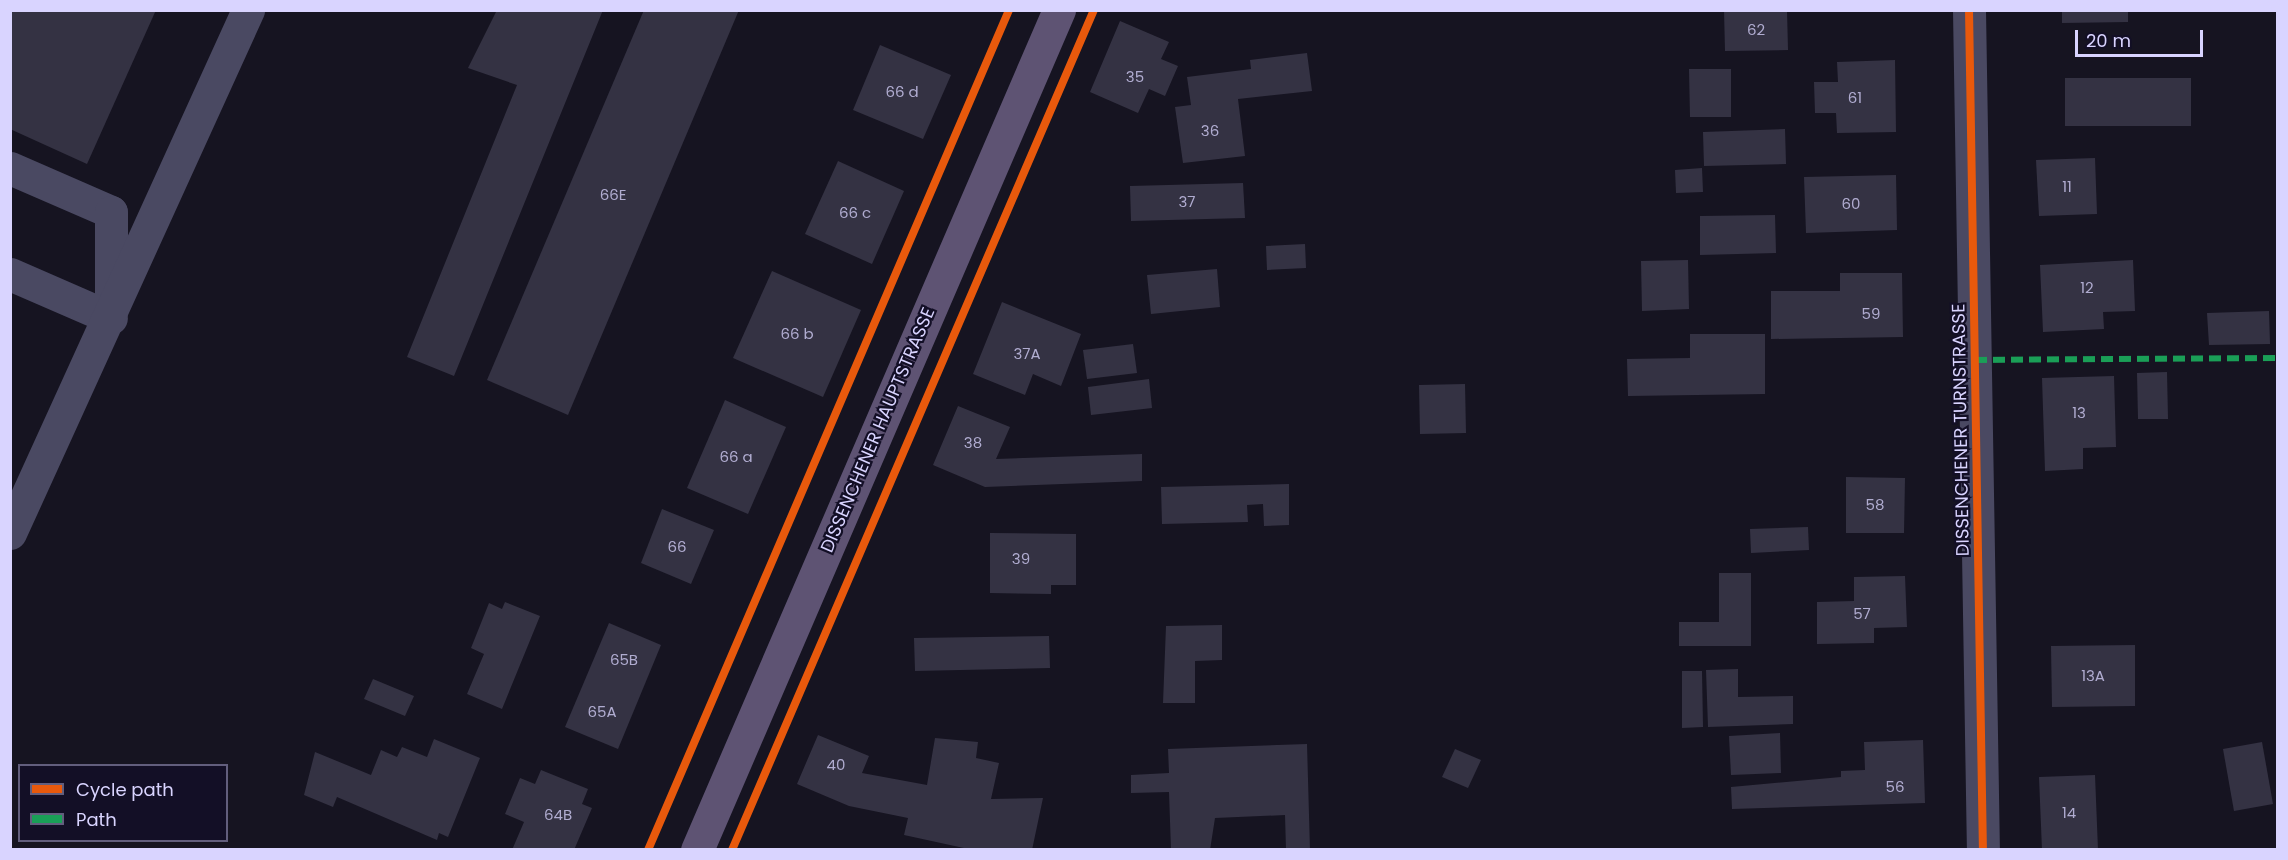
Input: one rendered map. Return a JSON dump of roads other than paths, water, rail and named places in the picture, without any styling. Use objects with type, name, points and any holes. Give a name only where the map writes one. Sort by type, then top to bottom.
[{"type":"main road","name":"DISSENCHENER HAUPTSTRASSE","points":[[697,849],[1059,10]]},
{"type":"street","points":[[10,533],[111,318],[248,10]]},
{"type":"street","name":"DISSENCHENER TURNSTRASSE","points":[[1970,10],[1983,849]]},
{"type":"street","points":[[10,168],[111,212],[111,318]]},
{"type":"street","points":[[10,274],[111,318]]}]
